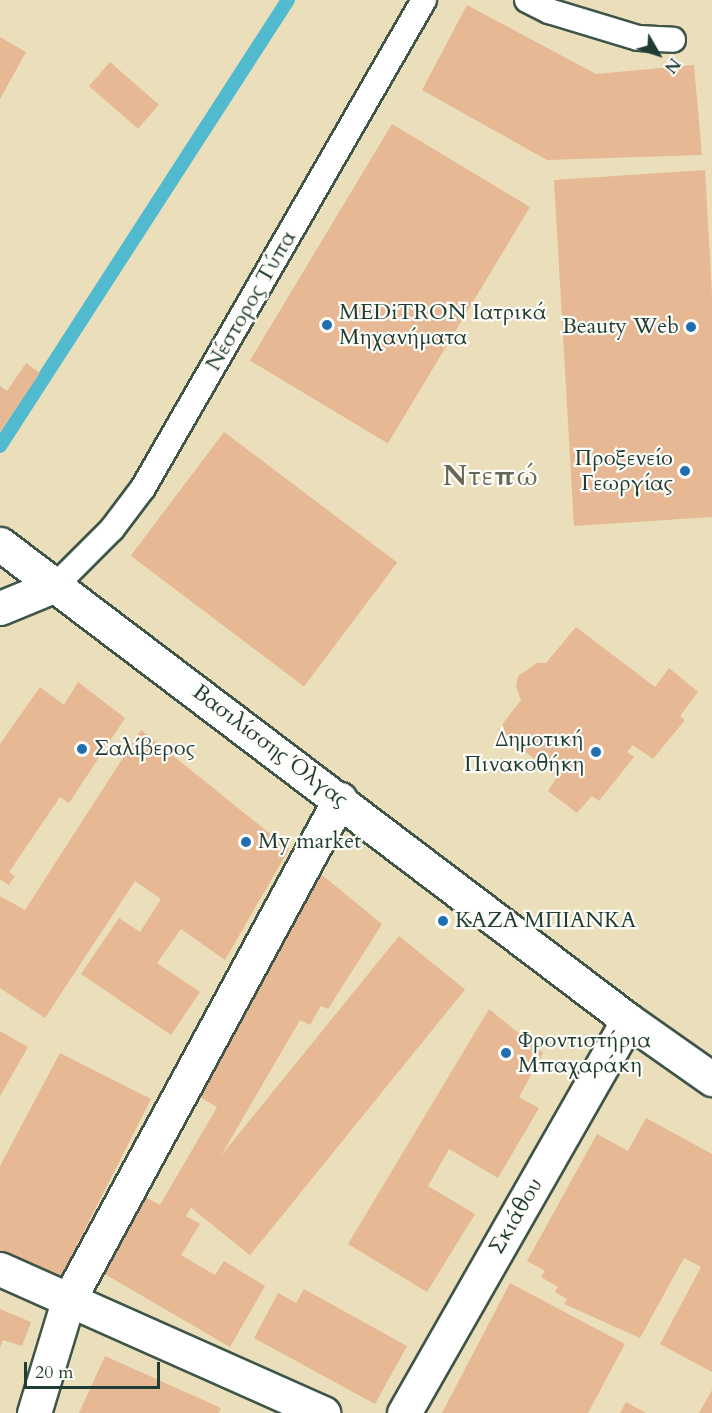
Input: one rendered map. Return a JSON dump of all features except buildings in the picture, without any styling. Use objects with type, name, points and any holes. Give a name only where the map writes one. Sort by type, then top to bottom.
[{"type":"street","name":"Βασιλίσσης Όλγας","points":[[0,544],[340,799],[628,1020],[712,1078]]},
{"type":"street","points":[[0,608],[56,585]]},
{"type":"street","points":[[34,1413],[68,1301],[340,799]]},
{"type":"street","name":"Σκιάθου","points":[[404,1413],[628,1020]]},
{"type":"street","points":[[0,1269],[323,1413]]},
{"type":"lane","name":"Νέστορος Τύπα","points":[[56,585],[112,529],[143,488],[424,0]]},
{"type":"lane","points":[[527,0],[549,11],[638,38],[672,40]]},
{"type":"waterway","points":[[0,446],[288,0]]},
{"type":"place","name":"MEDiTRON Ιατρικά Μηχανήματα","points":[[327,325]]},
{"type":"place","name":"Beauty Web","points":[[691,327]]},
{"type":"place","name":"Προξενείο Γεωργίας","points":[[685,471]]},
{"type":"place","name":"Σαλίβερος","points":[[82,749]]},
{"type":"place","name":"Δημοτική Πινακοθήκη","points":[[596,752]]},
{"type":"place","name":"My market","points":[[246,842]]},
{"type":"place","name":"ΚΑΖΑ ΜΠΙΑΝΚΑ","points":[[443,921]]},
{"type":"place","name":"Φροντιστήρια Μπαχαράκη","points":[[506,1053]]},
{"type":"district","name":"Ντεπώ","points":[[491,476]]}]
